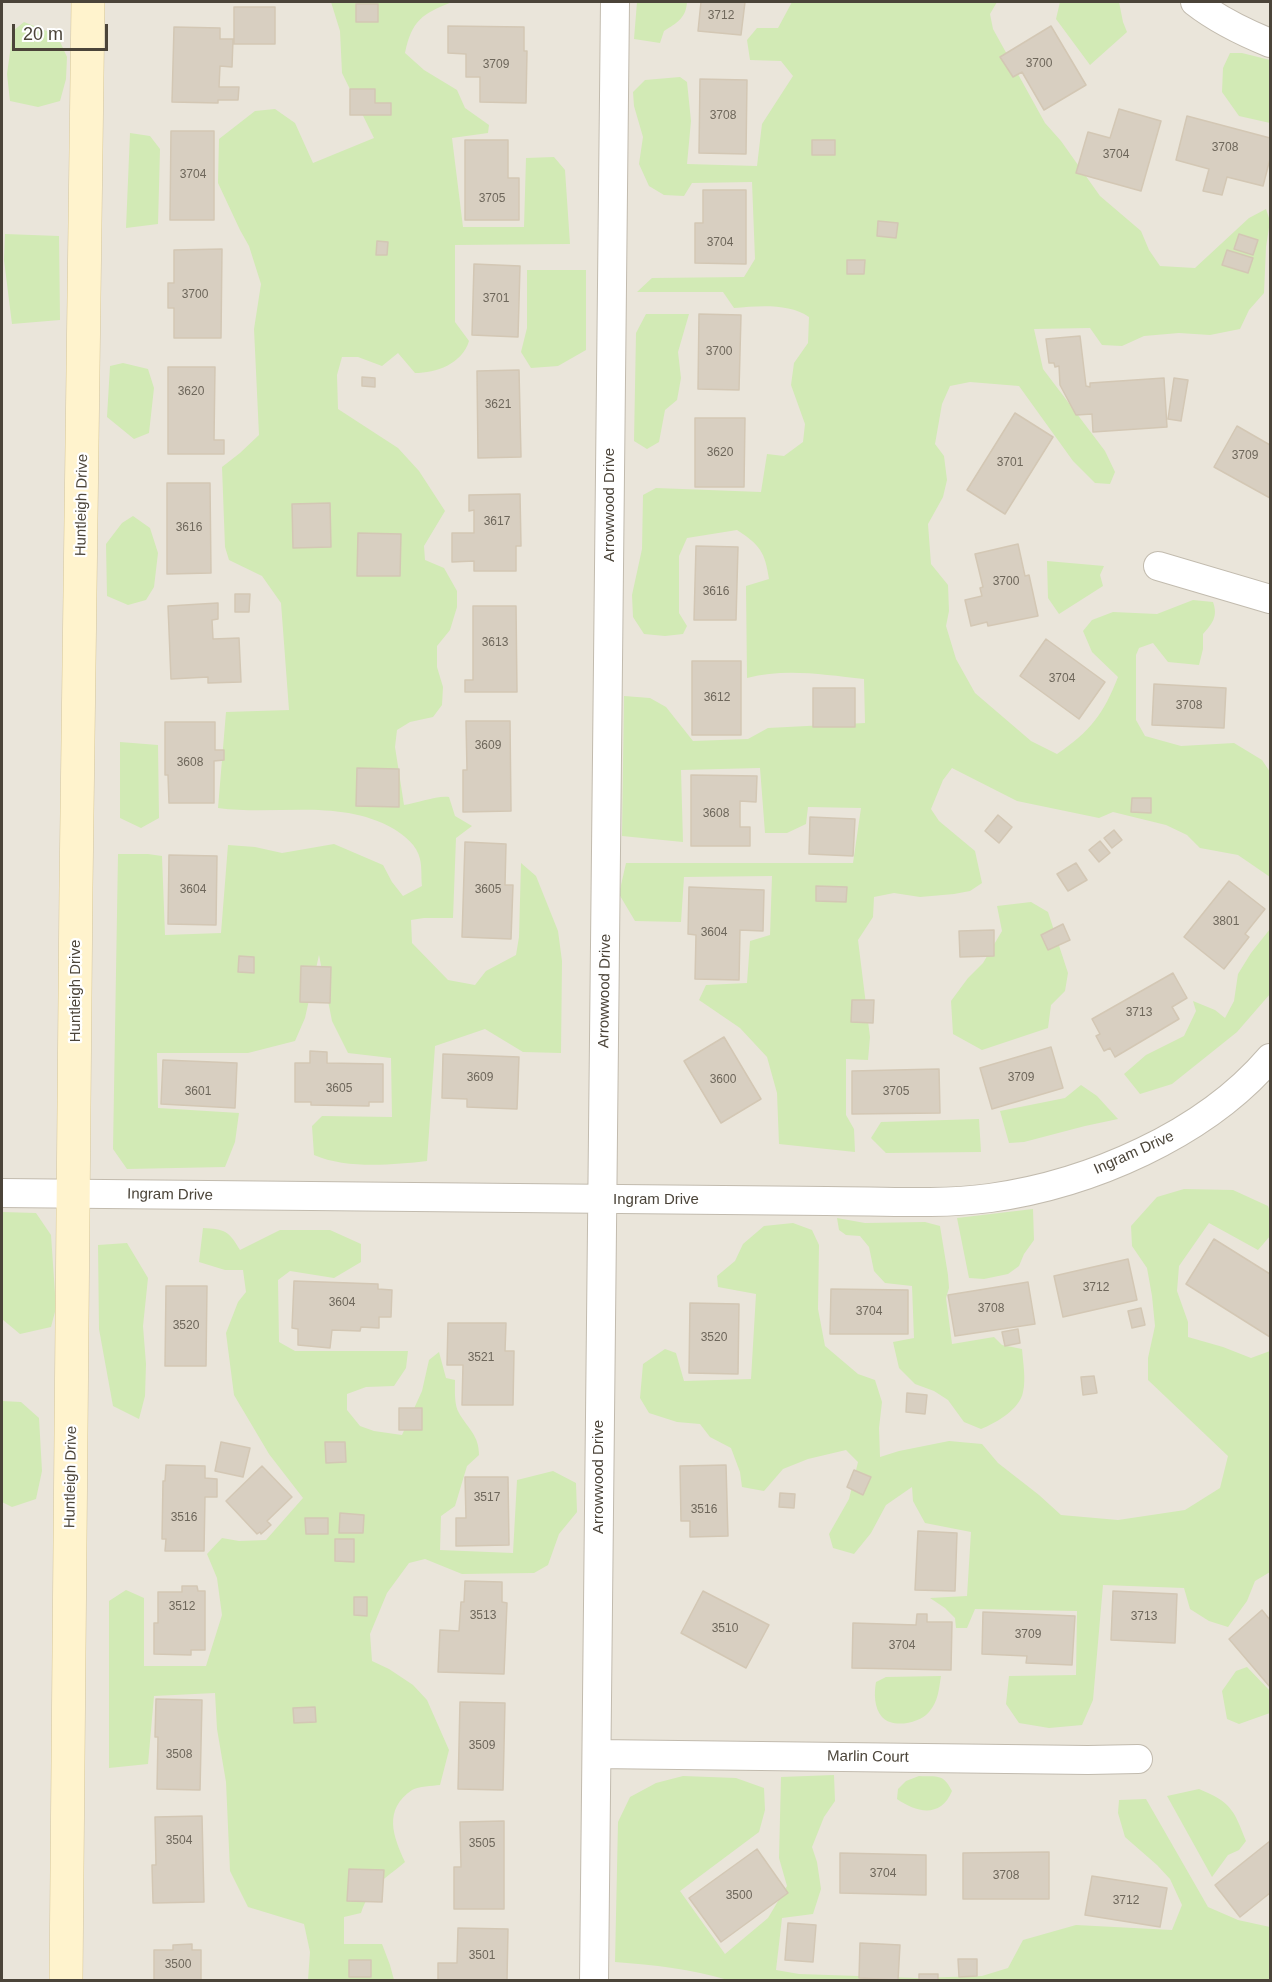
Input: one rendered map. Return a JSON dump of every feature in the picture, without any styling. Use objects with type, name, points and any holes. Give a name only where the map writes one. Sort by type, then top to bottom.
[{"type":"street","name":"Huntleigh Drive","points":[[66,1980],[76,887],[88,2]]},
{"type":"street","name":"Arrowwood Drive","points":[[594,1980],[615,2]]},
{"type":"street","points":[[1195,2],[1214,17],[1244,33],[1270,43]]},
{"type":"street","points":[[1158,567],[1270,598]]},
{"type":"street","name":"Ingram Drive","points":[[2,1193],[937,1201],[988,1198],[1036,1191],[1091,1173],[1166,1142],[1267,1070]]},
{"type":"street","name":"Marlin Court","points":[[597,1754],[1138,1759]]},
{"type":"shaded area","points":[[2,2],[1270,2],[1270,1980],[2,1980]]},
{"type":"green space","points":[[331,2],[452,2],[433,10],[420,20],[411,33],[405,53],[424,70],[457,90],[465,108],[489,125],[488,133],[452,138],[463,227],[524,227],[526,158],[554,157],[565,170],[570,244],[455,245],[455,322],[469,341],[461,356],[439,369],[415,373],[398,353],[382,366],[358,357],[342,357],[337,375],[338,409],[398,448],[419,471],[445,511],[424,546],[425,560],[444,568],[457,591],[457,607],[450,630],[437,646],[437,667],[443,687],[442,705],[433,717],[410,722],[397,730],[395,747],[404,805],[449,797],[455,816],[472,826],[456,838],[453,918],[411,920],[412,943],[448,980],[475,985],[486,971],[516,955],[519,937],[521,863],[536,876],[558,931],[562,961],[561,1053],[523,1052],[485,1029],[435,1046],[427,1161],[384,1165],[355,1164],[314,1155],[312,1126],[322,1116],[392,1117],[391,1058],[348,1053],[332,1021],[319,955],[305,1018],[295,1041],[248,1053],[157,1053],[158,1108],[239,1113],[235,1142],[225,1167],[127,1169],[113,1149],[118,854],[162,856],[165,935],[221,933],[228,845],[255,847],[282,853],[334,844],[383,865],[403,896],[422,886],[420,859],[413,845],[394,829],[373,820],[330,811],[218,808],[226,712],[289,710],[281,603],[262,576],[229,560],[225,547],[222,467],[259,435],[254,329],[261,284],[249,246],[218,183],[219,139],[255,111],[275,109],[295,123],[313,163],[374,138],[342,73],[340,31]]},
{"type":"green space","points":[[637,2],[687,2],[683,16],[664,31],[660,43],[634,39]]},
{"type":"green space","points":[[792,2],[997,2],[990,14],[993,29],[1045,123],[1061,141],[1100,196],[1141,231],[1149,250],[1160,266],[1195,268],[1249,218],[1266,209],[1270,221],[1266,247],[1264,293],[1249,310],[1240,329],[1210,335],[1179,333],[1144,336],[1122,346],[1102,345],[1090,328],[1034,329],[1043,369],[1105,451],[1115,472],[1110,484],[1095,483],[1073,461],[1019,386],[970,382],[950,386],[942,404],[935,444],[944,456],[947,480],[943,497],[928,524],[931,564],[948,585],[949,611],[946,626],[956,659],[975,693],[1031,741],[1057,754],[1069,746],[1095,721],[1118,677],[1092,652],[1083,631],[1092,620],[1113,612],[1157,614],[1193,600],[1213,602],[1215,615],[1203,634],[1203,649],[1199,665],[1168,662],[1153,643],[1139,648],[1136,655],[1136,720],[1145,736],[1181,746],[1234,743],[1262,760],[1270,772],[1270,877],[1238,855],[1200,848],[1187,835],[1166,825],[1113,812],[1099,818],[1017,801],[952,768],[943,780],[931,809],[939,821],[975,851],[982,883],[970,891],[954,894],[920,897],[894,893],[874,897],[873,917],[858,940],[870,1037],[868,1060],[846,1059],[846,1115],[854,1129],[855,1152],[779,1144],[777,1093],[767,1057],[740,1028],[699,1000],[706,985],[747,983],[750,941],[770,935],[772,876],[684,877],[681,922],[635,921],[619,894],[626,863],[853,863],[861,808],[808,807],[806,824],[787,833],[765,833],[760,768],[681,770],[683,842],[622,836],[624,696],[650,698],[666,707],[693,741],[748,739],[768,728],[865,723],[864,679],[791,673],[747,678],[746,586],[769,579],[766,562],[760,550],[737,530],[687,538],[679,556],[679,613],[687,626],[683,634],[665,636],[644,634],[633,617],[632,595],[642,549],[643,495],[656,488],[761,492],[767,454],[784,456],[803,442],[805,424],[791,385],[794,363],[808,343],[809,317],[783,307],[734,308],[723,292],[637,292],[652,278],[744,277],[755,259],[752,182],[692,183],[684,196],[664,195],[649,186],[639,164],[643,137],[634,106],[633,92],[645,80],[680,77],[687,82],[691,121],[687,164],[757,166],[762,124],[793,76],[781,61],[750,60],[747,40],[757,28],[778,28]]},
{"type":"green space","points":[[1060,2],[1119,2],[1127,32],[1090,65],[1056,19]]},
{"type":"green space","points":[[24,22],[57,35],[67,57],[66,79],[60,101],[38,107],[10,101],[7,74],[13,31]]},
{"type":"green space","points":[[1230,53],[1242,53],[1270,60],[1270,123],[1239,116],[1222,92],[1223,68]]},
{"type":"green space","points":[[130,133],[150,136],[160,149],[158,224],[126,228]]},
{"type":"green space","points":[[5,234],[59,236],[60,320],[12,324],[4,260]]},
{"type":"green space","points":[[527,270],[586,270],[586,350],[558,366],[531,368],[521,352],[527,328]]},
{"type":"green space","points":[[646,314],[689,314],[678,352],[681,378],[677,400],[665,410],[659,442],[647,449],[634,441],[636,333]]},
{"type":"green space","points":[[123,363],[148,369],[154,388],[149,433],[134,439],[107,417],[110,366]]},
{"type":"green space","points":[[133,516],[150,528],[158,553],[154,587],[146,600],[128,605],[107,596],[106,544],[122,523]]},
{"type":"green space","points":[[1047,561],[1104,566],[1100,575],[1103,586],[1059,614],[1048,598]]},
{"type":"green space","points":[[120,742],[158,745],[159,818],[141,828],[120,818]]},
{"type":"green space","points":[[1031,902],[1048,912],[1068,973],[1065,991],[1051,1005],[1048,1028],[982,1050],[953,1034],[951,1001],[968,978],[983,963],[1002,931],[997,906]]},
{"type":"green space","points":[[1270,929],[1270,994],[1237,1032],[1172,1084],[1140,1094],[1124,1074],[1146,1055],[1184,1036],[1196,1011],[1193,1001],[1215,1010],[1225,1018],[1234,1001],[1238,974]]},
{"type":"green space","points":[[1081,1085],[1097,1096],[1118,1119],[1024,1142],[1009,1143],[1000,1111],[1065,1098]]},
{"type":"green space","points":[[979,1119],[981,1152],[886,1153],[871,1138],[881,1122]]},
{"type":"green space","points":[[1184,1189],[1233,1190],[1268,1206],[1270,1212],[1270,1236],[1258,1250],[1209,1223],[1179,1266],[1177,1291],[1188,1322],[1188,1337],[1251,1358],[1270,1351],[1270,1572],[1255,1581],[1247,1601],[1228,1627],[1209,1621],[1190,1609],[1184,1588],[1103,1585],[1093,1700],[1082,1725],[1049,1728],[1019,1723],[1006,1704],[1009,1676],[1076,1675],[1077,1611],[975,1609],[967,1628],[956,1628],[955,1618],[930,1598],[967,1596],[971,1532],[925,1523],[913,1501],[912,1487],[886,1505],[871,1533],[854,1554],[833,1548],[829,1534],[849,1499],[858,1462],[846,1450],[808,1459],[783,1469],[764,1491],[742,1487],[740,1472],[731,1448],[710,1437],[700,1424],[677,1422],[649,1413],[640,1398],[643,1364],[665,1349],[676,1353],[684,1381],[751,1379],[756,1294],[718,1287],[717,1276],[735,1261],[743,1244],[764,1226],[793,1223],[812,1230],[819,1245],[818,1309],[825,1346],[858,1374],[875,1380],[882,1402],[879,1428],[880,1457],[949,1441],[982,1444],[998,1463],[1061,1515],[1118,1520],[1185,1510],[1220,1488],[1228,1456],[1148,1380],[1148,1358],[1155,1326],[1152,1296],[1147,1268],[1132,1246],[1131,1226],[1157,1197]]},
{"type":"green space","points":[[1033,1209],[1034,1240],[1019,1266],[1008,1274],[984,1279],[969,1278],[957,1218]]},
{"type":"green space","points":[[2,1212],[36,1213],[51,1235],[56,1308],[51,1327],[20,1334],[2,1319]]},
{"type":"green space","points":[[837,1218],[865,1223],[925,1222],[940,1226],[948,1275],[949,1288],[946,1298],[952,1344],[994,1337],[1002,1345],[1022,1349],[1024,1387],[1021,1398],[1012,1410],[981,1429],[964,1422],[948,1400],[934,1391],[915,1384],[899,1368],[893,1342],[914,1338],[912,1286],[885,1283],[874,1271],[869,1247],[860,1236],[846,1235],[839,1230]]},
{"type":"green space","points":[[203,1228],[226,1232],[240,1250],[280,1230],[330,1230],[361,1244],[361,1262],[334,1278],[290,1271],[278,1280],[279,1342],[295,1351],[408,1351],[406,1368],[394,1386],[366,1387],[347,1394],[347,1410],[360,1426],[374,1431],[402,1435],[422,1391],[429,1360],[439,1352],[446,1378],[455,1380],[457,1410],[475,1437],[479,1448],[479,1455],[467,1466],[455,1506],[441,1516],[440,1550],[513,1553],[517,1480],[553,1471],[576,1483],[577,1512],[559,1534],[548,1565],[534,1573],[462,1574],[425,1559],[409,1563],[387,1593],[370,1634],[372,1661],[413,1685],[427,1700],[449,1750],[440,1785],[412,1790],[397,1806],[393,1824],[394,1833],[405,1862],[374,1889],[361,1913],[344,1917],[344,1944],[382,1944],[394,1980],[308,1980],[310,1952],[304,1924],[248,1907],[230,1871],[226,1782],[217,1729],[215,1693],[154,1696],[148,1764],[109,1768],[109,1601],[126,1590],[144,1598],[144,1666],[206,1666],[222,1615],[217,1578],[207,1554],[222,1538],[239,1541],[266,1540],[303,1498],[269,1454],[234,1395],[226,1333],[238,1302],[246,1292],[243,1270],[225,1270],[199,1262]]},
{"type":"green space","points":[[127,1243],[148,1278],[143,1326],[146,1364],[145,1396],[139,1419],[113,1406],[99,1329],[98,1245]]},
{"type":"green space","points":[[2,1401],[21,1402],[39,1418],[42,1471],[36,1499],[12,1507],[2,1502]]},
{"type":"green space","points":[[1247,1667],[1270,1691],[1270,1713],[1239,1724],[1227,1719],[1222,1691],[1236,1671]]},
{"type":"green space","points":[[941,1676],[936,1700],[925,1716],[913,1722],[899,1724],[887,1721],[879,1713],[875,1700],[876,1682],[886,1677]]},
{"type":"green space","points":[[834,1775],[835,1801],[824,1817],[812,1847],[821,1889],[813,1914],[782,1918],[776,1970],[799,1974],[917,1978],[982,1976],[1008,1968],[1023,1940],[1076,1925],[1172,1930],[1182,1905],[1170,1879],[1125,1837],[1118,1813],[1119,1800],[1146,1799],[1208,1907],[1238,1920],[1270,1927],[1270,1980],[728,1980],[672,1968],[615,1962],[618,1822],[630,1797],[656,1783],[683,1776],[736,1778],[764,1788],[765,1810],[759,1832],[680,1891],[725,1954],[768,1918],[787,1886],[779,1858],[781,1777]]},
{"type":"green space","points":[[919,1776],[935,1776],[946,1781],[952,1791],[942,1806],[920,1810],[897,1799],[898,1789],[906,1781]]},
{"type":"green space","points":[[1199,1789],[1218,1798],[1230,1808],[1246,1841],[1239,1850],[1228,1855],[1212,1877],[1167,1796]]},
{"type":"building","points":[[701,2],[745,2],[741,35],[698,31]]},
{"type":"building","points":[[356,4],[378,4],[378,22],[356,22]]},
{"type":"building","points":[[234,7],[275,7],[275,44],[234,44]]},
{"type":"building","points":[[448,26],[524,27],[524,51],[527,51],[526,103],[480,102],[480,77],[466,77],[466,54],[448,53]]},
{"type":"building","points":[[1051,26],[1086,85],[1044,110],[1022,72],[1013,77],[1000,57]]},
{"type":"building","points":[[174,27],[220,28],[220,39],[233,39],[232,67],[220,66],[219,87],[239,87],[238,100],[218,100],[218,103],[172,102]]},
{"type":"building","points":[[700,79],[747,80],[746,154],[699,153]]},
{"type":"building","points":[[350,89],[375,89],[375,103],[391,103],[391,115],[350,115]]},
{"type":"building","points":[[1119,109],[1161,121],[1141,191],[1076,173],[1088,132],[1110,138]]},
{"type":"building","points":[[1187,116],[1270,138],[1270,159],[1263,186],[1227,177],[1222,195],[1203,191],[1209,169],[1176,160]]},
{"type":"building","points":[[171,131],[214,131],[214,220],[170,220]]},
{"type":"building","points":[[465,140],[508,140],[508,178],[519,178],[519,220],[465,220]]},
{"type":"building","points":[[812,140],[835,140],[835,155],[812,155]]},
{"type":"building","points":[[703,190],[746,190],[746,264],[695,263],[695,223],[703,223]]},
{"type":"building","points":[[878,221],[898,223],[896,238],[877,236]]},
{"type":"building","points":[[1239,234],[1258,240],[1253,255],[1234,249]]},
{"type":"building","points":[[377,241],[388,242],[387,255],[376,255]]},
{"type":"building","points":[[222,249],[221,338],[174,338],[174,308],[168,308],[168,283],[174,283],[174,250]]},
{"type":"building","points":[[1227,250],[1253,258],[1248,273],[1222,265]]},
{"type":"building","points":[[847,260],[865,260],[864,274],[847,274]]},
{"type":"building","points":[[474,264],[520,266],[518,337],[472,335]]},
{"type":"building","points":[[699,314],[741,315],[739,390],[698,389]]},
{"type":"building","points":[[1080,336],[1086,386],[1090,387],[1090,383],[1164,378],[1167,427],[1093,432],[1092,414],[1076,415],[1060,385],[1059,366],[1055,367],[1054,363],[1049,363],[1046,339]]},
{"type":"building","points":[[168,367],[215,367],[214,440],[224,440],[224,454],[168,454]]},
{"type":"building","points":[[519,370],[521,457],[478,458],[477,371]]},
{"type":"building","points":[[362,377],[375,378],[375,387],[362,386]]},
{"type":"building","points":[[1174,378],[1188,380],[1181,421],[1168,419]]},
{"type":"building","points":[[1015,413],[1053,437],[1005,514],[967,490]]},
{"type":"building","points":[[695,418],[745,418],[744,487],[695,487]]},
{"type":"building","points":[[1237,426],[1270,445],[1270,498],[1214,467]]},
{"type":"building","points":[[167,483],[210,483],[211,573],[167,574]]},
{"type":"building","points":[[520,494],[521,546],[516,546],[516,571],[474,571],[474,561],[452,562],[452,533],[474,533],[474,510],[469,511],[469,495]]},
{"type":"building","points":[[330,503],[331,547],[293,548],[292,504]]},
{"type":"building","points":[[358,533],[401,534],[400,576],[357,576]]},
{"type":"building","points":[[1018,544],[1025,576],[1029,575],[1038,616],[988,626],[987,622],[971,626],[965,600],[982,596],[980,588],[983,587],[975,554]]},
{"type":"building","points":[[696,546],[738,547],[736,620],[694,620]]},
{"type":"building","points":[[235,594],[250,594],[249,612],[235,612]]},
{"type":"building","points":[[218,603],[218,619],[212,620],[213,639],[239,638],[241,682],[208,683],[208,677],[171,679],[168,606]]},
{"type":"building","points":[[473,606],[516,606],[517,692],[465,692],[465,680],[473,680]]},
{"type":"building","points":[[1046,639],[1105,682],[1079,719],[1020,676]]},
{"type":"building","points":[[692,661],[741,661],[741,735],[692,735]]},
{"type":"building","points":[[1154,684],[1226,688],[1224,728],[1152,725]]},
{"type":"building","points":[[813,688],[855,688],[855,727],[813,727]]},
{"type":"building","points":[[466,721],[510,721],[511,811],[463,812],[463,770],[467,770]]},
{"type":"building","points":[[165,722],[215,722],[215,750],[224,750],[224,760],[214,761],[214,803],[169,803],[168,775],[165,775]]},
{"type":"building","points":[[357,768],[399,769],[399,807],[356,806]]},
{"type":"building","points":[[691,775],[757,776],[756,802],[740,801],[740,827],[750,827],[750,846],[691,846]]},
{"type":"building","points":[[1132,798],[1151,798],[1151,813],[1131,812]]},
{"type":"building","points":[[998,815],[1012,827],[999,843],[985,831]]},
{"type":"building","points":[[810,817],[855,819],[853,856],[809,854]]},
{"type":"building","points":[[1114,830],[1122,840],[1112,848],[1104,838]]},
{"type":"building","points":[[1100,841],[1110,853],[1099,862],[1089,850]]},
{"type":"building","points":[[465,842],[506,844],[505,885],[513,885],[511,939],[462,937]]},
{"type":"building","points":[[169,855],[217,856],[216,925],[168,924]]},
{"type":"building","points":[[1076,863],[1087,880],[1068,891],[1057,874]]},
{"type":"building","points":[[1229,881],[1265,909],[1245,934],[1249,937],[1224,969],[1184,937]]},
{"type":"building","points":[[816,886],[847,887],[846,902],[816,901]]},
{"type":"building","points":[[689,887],[764,890],[763,931],[740,930],[739,980],[695,979],[696,935],[688,934]]},
{"type":"building","points":[[1063,924],[1070,940],[1048,950],[1041,935]]},
{"type":"building","points":[[994,930],[994,956],[960,957],[959,931]]},
{"type":"building","points":[[239,956],[254,957],[254,973],[238,972]]},
{"type":"building","points":[[301,966],[331,967],[330,1003],[300,1002]]},
{"type":"building","points":[[1173,973],[1187,998],[1172,1007],[1179,1019],[1115,1057],[1110,1048],[1104,1051],[1096,1036],[1100,1034],[1092,1019]]},
{"type":"building","points":[[852,1000],[874,1000],[873,1023],[851,1022]]},
{"type":"building","points":[[724,1037],[761,1099],[721,1123],[684,1061]]},
{"type":"building","points":[[1051,1047],[1063,1088],[992,1109],[980,1068]]},
{"type":"building","points":[[310,1051],[327,1052],[327,1063],[383,1064],[383,1102],[369,1102],[369,1106],[311,1105],[311,1102],[295,1102],[295,1063],[310,1063]]},
{"type":"building","points":[[443,1054],[519,1057],[517,1109],[467,1107],[467,1099],[442,1098]]},
{"type":"building","points":[[163,1060],[237,1063],[235,1108],[161,1104]]},
{"type":"building","points":[[939,1069],[940,1113],[852,1114],[852,1071]]},
{"type":"building","points":[[1214,1239],[1270,1274],[1270,1337],[1186,1284]]},
{"type":"building","points":[[1128,1259],[1137,1300],[1063,1317],[1054,1276]]},
{"type":"building","points":[[294,1281],[378,1284],[378,1289],[392,1290],[391,1317],[379,1317],[379,1328],[361,1327],[360,1331],[332,1330],[330,1348],[298,1345],[298,1329],[292,1328]]},
{"type":"building","points":[[1028,1282],[1035,1324],[955,1336],[948,1295]]},
{"type":"building","points":[[166,1286],[207,1286],[206,1366],[165,1366]]},
{"type":"building","points":[[831,1289],[908,1290],[908,1334],[830,1334]]},
{"type":"building","points":[[690,1303],[739,1304],[738,1374],[689,1373]]},
{"type":"building","points":[[1141,1308],[1145,1325],[1132,1328],[1128,1311]]},
{"type":"building","points":[[448,1323],[506,1323],[505,1351],[514,1351],[513,1405],[462,1405],[463,1365],[447,1365]]},
{"type":"building","points":[[1018,1329],[1020,1343],[1005,1346],[1002,1332]]},
{"type":"building","points":[[1094,1376],[1097,1393],[1083,1395],[1081,1377]]},
{"type":"building","points":[[907,1393],[927,1395],[925,1414],[906,1412]]},
{"type":"building","points":[[399,1408],[422,1408],[422,1430],[399,1430]]},
{"type":"building","points":[[221,1442],[250,1448],[243,1477],[215,1471]]},
{"type":"building","points":[[325,1442],[345,1442],[346,1462],[326,1463]]},
{"type":"building","points":[[166,1465],[205,1466],[205,1478],[217,1479],[217,1497],[205,1497],[204,1551],[165,1551],[166,1539],[162,1539],[163,1481],[165,1481]]},
{"type":"building","points":[[726,1465],[728,1536],[690,1537],[690,1521],[681,1521],[680,1466]]},
{"type":"building","points":[[262,1466],[292,1497],[267,1521],[271,1525],[261,1534],[260,1532],[257,1534],[226,1501]]},
{"type":"building","points":[[854,1470],[871,1477],[863,1495],[847,1487]]},
{"type":"building","points":[[465,1477],[508,1477],[509,1545],[456,1546],[456,1518],[466,1518]]},
{"type":"building","points":[[780,1493],[795,1494],[794,1508],[779,1507]]},
{"type":"building","points":[[340,1513],[364,1515],[363,1533],[339,1533]]},
{"type":"building","points":[[305,1518],[328,1518],[328,1534],[306,1534]]},
{"type":"building","points":[[918,1531],[957,1533],[955,1591],[915,1590]]},
{"type":"building","points":[[335,1539],[354,1539],[354,1562],[335,1561]]},
{"type":"building","points":[[465,1581],[502,1582],[502,1602],[507,1603],[504,1674],[438,1672],[440,1630],[459,1631]]},
{"type":"building","points":[[182,1586],[197,1586],[198,1591],[205,1591],[205,1650],[191,1650],[191,1655],[154,1654],[154,1623],[158,1623],[158,1592],[182,1592]]},
{"type":"building","points":[[703,1591],[769,1625],[746,1668],[681,1633]]},
{"type":"building","points":[[1113,1591],[1177,1594],[1175,1643],[1111,1640]]},
{"type":"building","points":[[354,1597],[367,1597],[367,1616],[354,1615]]},
{"type":"building","points":[[1262,1610],[1270,1620],[1270,1687],[1229,1639]]},
{"type":"building","points":[[983,1612],[1075,1616],[1072,1665],[1026,1663],[1027,1656],[982,1654]]},
{"type":"building","points":[[917,1614],[927,1614],[927,1622],[952,1622],[951,1670],[852,1668],[853,1623],[916,1625]]},
{"type":"building","points":[[156,1699],[202,1700],[200,1790],[157,1789]]},
{"type":"building","points":[[460,1702],[505,1703],[503,1790],[458,1789]]},
{"type":"building","points":[[315,1707],[316,1722],[294,1723],[293,1708]]},
{"type":"building","points":[[202,1816],[204,1902],[153,1903],[152,1865],[156,1865],[155,1817]]},
{"type":"building","points":[[504,1821],[504,1909],[454,1909],[454,1867],[461,1867],[460,1822]]},
{"type":"building","points":[[1270,1841],[1270,1893],[1240,1917],[1215,1885]]},
{"type":"building","points":[[757,1849],[788,1893],[721,1942],[689,1898]]},
{"type":"building","points":[[1049,1852],[1049,1899],[963,1899],[963,1853]]},
{"type":"building","points":[[840,1853],[926,1855],[926,1895],[840,1893]]},
{"type":"building","points":[[349,1869],[384,1870],[382,1902],[347,1901]]},
{"type":"building","points":[[1092,1876],[1167,1888],[1160,1927],[1085,1915]]},
{"type":"building","points":[[788,1923],[816,1925],[813,1962],[785,1960]]},
{"type":"building","points":[[458,1928],[508,1929],[507,1980],[438,1980],[438,1963],[457,1963]]},
{"type":"building","points":[[860,1943],[900,1945],[898,1980],[859,1978]]},
{"type":"building","points":[[192,1944],[192,1950],[201,1950],[201,1980],[154,1980],[154,1950],[173,1950],[173,1945]]},
{"type":"building","points":[[958,1959],[977,1959],[977,1976],[959,1977]]},
{"type":"building","points":[[349,1960],[371,1960],[371,1977],[349,1977]]},
{"type":"building","points":[[919,1974],[938,1974],[938,1980],[919,1980]]}]
